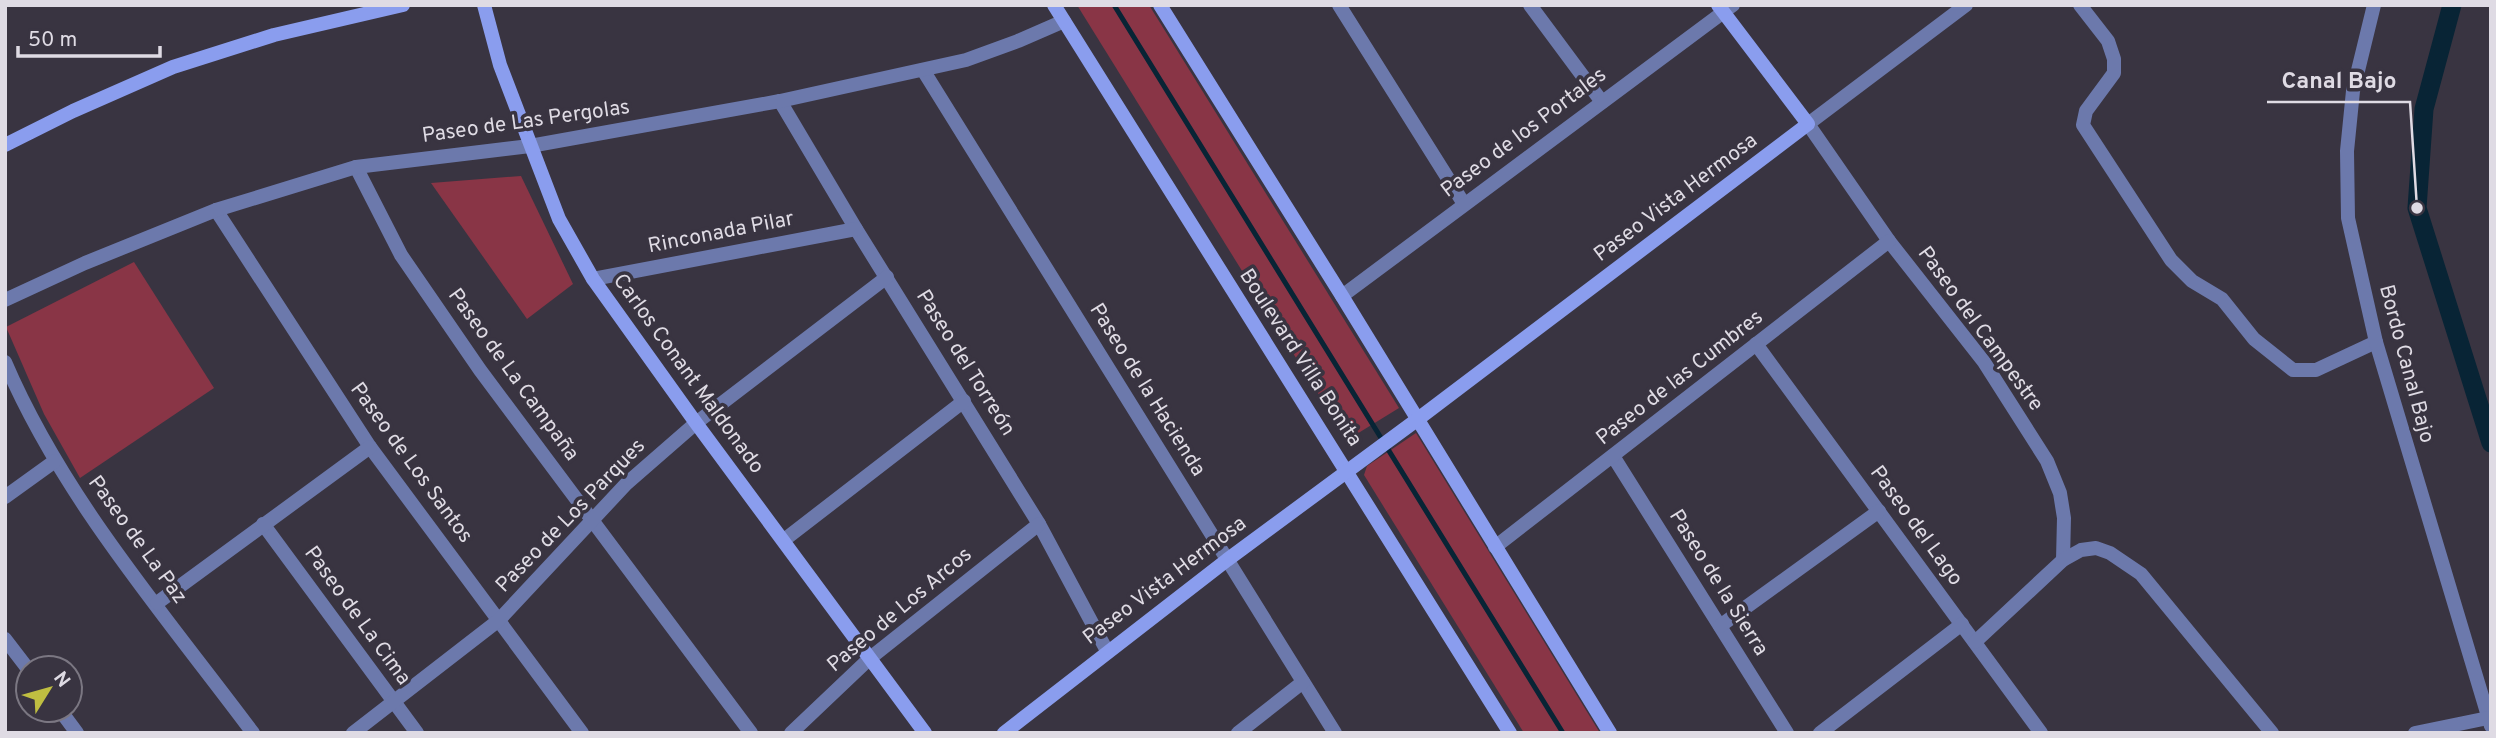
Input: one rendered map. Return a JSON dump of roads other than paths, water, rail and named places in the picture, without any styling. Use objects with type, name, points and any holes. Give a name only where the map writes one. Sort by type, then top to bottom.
[{"type":"street","points":[[5,145],[73,111],[173,67],[274,35],[403,5]]},
{"type":"street","name":"Carlos Conant Maldonado","points":[[484,5],[500,65],[559,219],[593,279],[925,733]]},
{"type":"street","name":"Boulevard Villa Bonita","points":[[1054,5],[1350,468],[1510,733]]},
{"type":"street","points":[[1160,5],[1342,296],[1415,421],[1611,733]]},
{"type":"street","points":[[1339,5],[1464,204]]},
{"type":"street","points":[[1530,5],[1602,102]]},
{"type":"street","name":"Paseo Vista Hermosa","points":[[1004,733],[1227,560],[1966,5]]},
{"type":"street","points":[[2080,5],[2108,41],[2114,59],[2114,73],[2086,111],[2082,125],[2171,260],[2192,281],[2222,299],[2254,339],[2292,370],[2316,370],[2376,342]]},
{"type":"street","name":"Bordo Canal Bajo","points":[[2374,5],[2353,91],[2347,151],[2348,218],[2376,342],[2489,722]]},
{"type":"street","name":"Paseo de los Portales","points":[[1342,296],[1725,8]]},
{"type":"street","name":"Paseo del Campestre","points":[[1725,8],[1889,241],[1984,362],[2047,461],[2060,493],[2064,518],[2063,560]]},
{"type":"street","name":"Paseo de Las Pergolas","points":[[5,300],[98,257],[216,210],[356,167],[530,146],[780,101],[966,60],[1064,21]]},
{"type":"street","name":"Paseo de la Hacienda","points":[[923,70],[1335,733]]},
{"type":"street","name":"Paseo del Torreón","points":[[780,101],[1039,524],[1107,651]]},
{"type":"street","name":"Paseo de La Campaña","points":[[356,167],[401,255],[480,370],[751,733]]},
{"type":"street","name":"Paseo de Los Santos","points":[[216,210],[370,447],[582,733]]},
{"type":"street","name":"Rinconada Pilar","points":[[593,279],[856,229]]},
{"type":"street","name":"Paseo de las Cumbres","points":[[1495,547],[1889,241]]},
{"type":"street","name":"Paseo de Los Parques","points":[[353,733],[499,620],[626,484],[696,423],[887,277]]},
{"type":"street","name":"Paseo del Lago","points":[[1756,344],[2041,733]]},
{"type":"street","name":"Paseo de La Paz","points":[[5,362],[55,461],[121,556],[253,733]]},
{"type":"street","points":[[784,540],[964,401]]},
{"type":"street","points":[[157,603],[370,447]]},
{"type":"street","name":"Paseo de la Sierra","points":[[1613,456],[1787,733]]},
{"type":"street","points":[[5,497],[55,461]]},
{"type":"street","points":[[1720,626],[1879,511]]},
{"type":"street","name":"Paseo de La Cima","points":[[263,524],[417,733]]},
{"type":"street","name":"Paseo de Los Arcos","points":[[791,733],[869,659],[1039,524]]},
{"type":"street","points":[[1975,642],[2063,560],[2081,550],[2096,548],[2117,557],[2141,574],[2272,733]]},
{"type":"street","points":[[1820,733],[1962,624]]},
{"type":"street","points":[[5,639],[10,655]]},
{"type":"street","points":[[1238,733],[1303,682]]},
{"type":"street","points":[[2415,733],[2489,722]]},
{"type":"waterway","points":[[1114,5],[1563,733]]},
{"type":"waterway","points":[[2452,5],[2424,109],[2417,208],[2491,443]]},
{"type":"place","name":"Canal Bajo","points":[[2417,208]]}]
